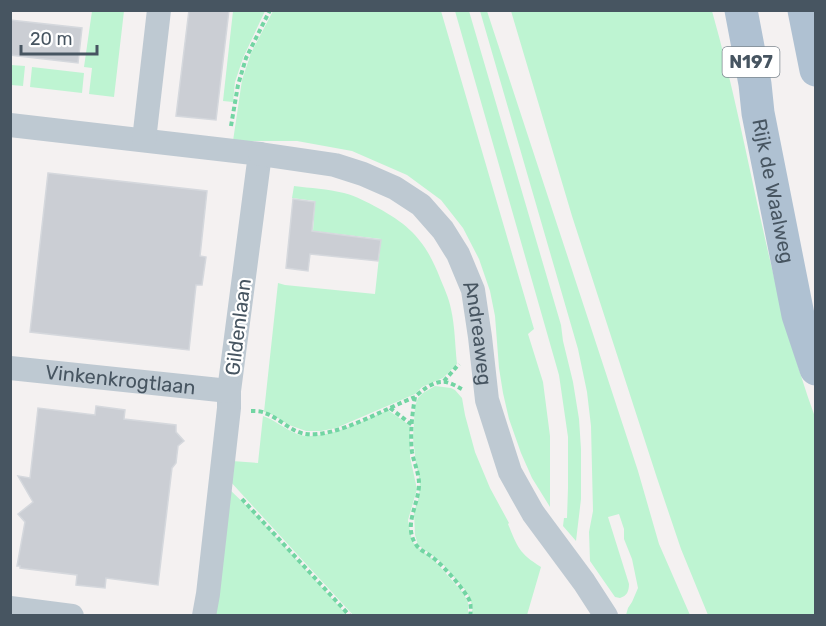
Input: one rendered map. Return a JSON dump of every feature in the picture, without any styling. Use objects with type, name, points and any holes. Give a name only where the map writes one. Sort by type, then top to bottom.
[{"type":"main road","points":[[723,10],[758,113]]},
{"type":"main road","name":"Rijk de Waalweg","points":[[741,10],[758,113],[798,315],[816,369]]},
{"type":"main road","points":[[804,10],[816,70]]},
{"type":"street","points":[[144,140],[159,10]]},
{"type":"street","points":[[10,125],[260,154]]},
{"type":"street","name":"Gildenlaan","points":[[204,615],[260,154]]},
{"type":"street","name":"Andreaweg","points":[[260,154],[335,165],[363,174],[395,188],[421,205],[443,230],[458,254],[473,290],[487,400],[510,472],[548,535],[606,615]]},
{"type":"street","name":"Vinkenkrogtlaan","points":[[10,368],[229,400]]},
{"type":"street","points":[[10,608],[72,615]]},
{"type":"path","points":[[227,151],[238,85],[246,58],[270,10]]},
{"type":"path","points":[[229,400],[264,412],[299,432],[314,434],[350,425],[415,397],[434,384],[444,381],[487,400]]},
{"type":"path","points":[[415,397],[412,452],[419,482],[412,514],[413,539],[418,548],[441,565],[466,594],[470,601],[470,615]]},
{"type":"path","points":[[389,407],[412,425]]},
{"type":"path","points":[[221,477],[260,516],[350,615]]},
{"type":"green space","points":[[92,11],[124,11],[114,97],[89,94],[92,68],[84,67]]},
{"type":"green space","points":[[233,11],[265,11],[243,58],[235,82],[233,102],[223,101]]},
{"type":"green space","points":[[273,11],[441,11],[534,329],[528,334],[543,382],[550,436],[550,507],[532,478],[509,419],[499,368],[495,316],[490,291],[479,259],[463,228],[441,200],[407,175],[352,151],[297,141],[233,141],[242,80],[251,53]]},
{"type":"green space","points":[[455,11],[469,11],[561,325],[579,419],[581,499],[576,541],[563,526],[564,518],[567,518],[568,437],[559,375]]},
{"type":"green space","points":[[480,11],[487,11],[638,471],[659,544],[690,615],[626,615],[638,588],[619,514],[608,517],[629,584],[626,595],[620,598],[615,597],[590,561],[589,532],[593,511],[591,426],[587,392],[578,349]]},
{"type":"green space","points":[[511,11],[712,11],[771,266],[798,367],[815,417],[815,615],[708,615],[681,549],[657,478],[572,216]]},
{"type":"green space","points":[[11,65],[25,66],[23,86],[11,85]]},
{"type":"green space","points":[[32,67],[84,73],[82,93],[30,87]]},
{"type":"green space","points":[[294,186],[344,193],[400,221],[416,236],[435,265],[449,301],[454,329],[457,364],[443,378],[422,387],[415,394],[336,428],[321,431],[306,431],[264,412],[278,283],[375,294],[381,239],[313,231],[315,201],[292,198]]},
{"type":"green space","points":[[435,386],[451,388],[462,398],[475,452],[490,488],[520,549],[541,567],[527,615],[471,615],[473,607],[467,592],[441,562],[418,545],[414,512],[419,497],[420,482],[413,438],[415,406],[423,393]]},
{"type":"green space","points":[[388,410],[409,425],[410,430],[410,457],[417,489],[408,520],[412,541],[434,560],[464,594],[468,603],[468,615],[353,615],[229,480],[232,461],[258,463],[263,416],[297,434],[307,436],[343,429]]},
{"type":"green space","points":[[228,488],[254,513],[347,615],[214,616]]},
{"type":"building","points":[[189,10],[229,10],[216,120],[176,116]]},
{"type":"building","points":[[10,20],[82,28],[78,63],[10,55]]},
{"type":"building","points":[[48,173],[207,191],[200,256],[206,257],[202,285],[196,285],[189,350],[30,332]]},
{"type":"building","points":[[293,199],[315,202],[312,231],[381,240],[378,261],[310,254],[308,271],[286,268]]},
{"type":"building","points":[[96,406],[125,410],[124,419],[176,425],[176,432],[184,441],[178,446],[176,463],[172,468],[158,585],[106,578],[105,588],[76,585],[77,575],[17,566],[25,522],[18,514],[33,502],[18,476],[30,478],[38,408],[95,415]]}]
